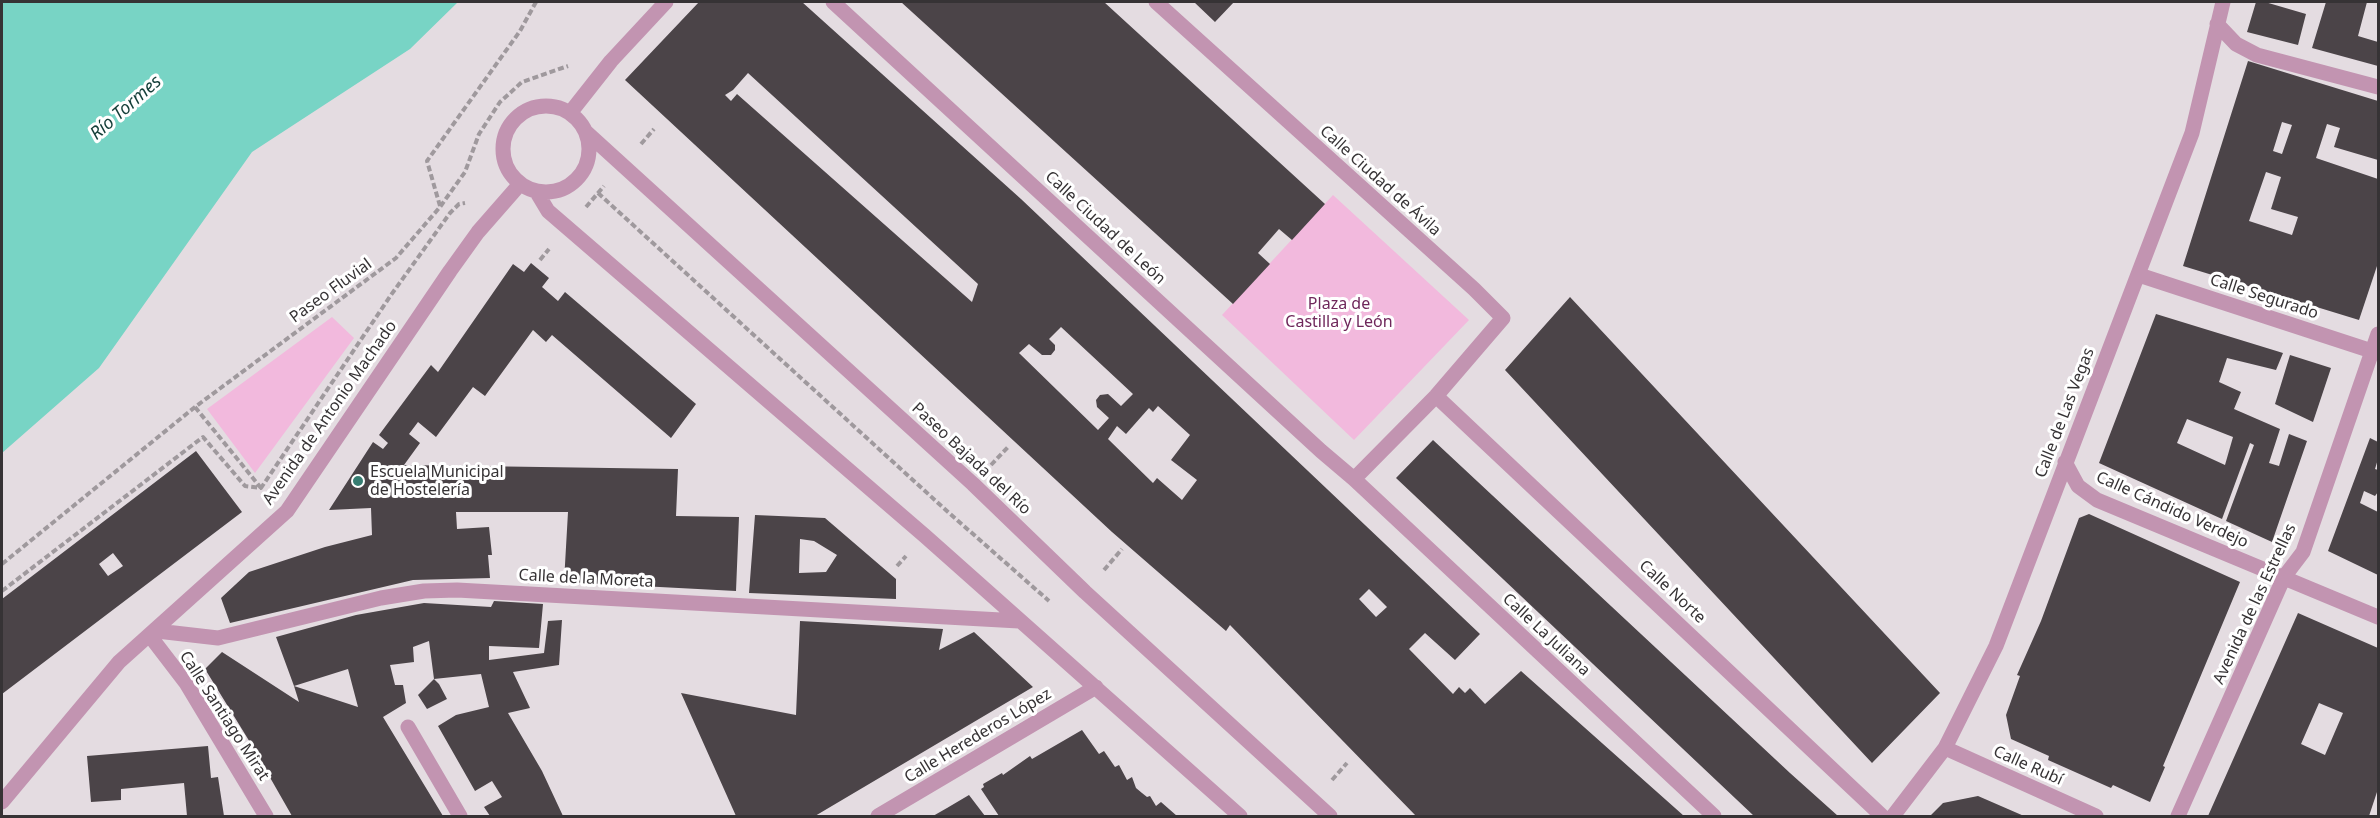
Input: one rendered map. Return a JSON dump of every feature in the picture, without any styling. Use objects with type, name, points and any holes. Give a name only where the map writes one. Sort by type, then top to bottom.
[{"type":"street","points":[[570,113],[611,61],[666,2]]},
{"type":"street","name":"Calle Ciudad de León","points":[[833,2],[1354,479]]},
{"type":"street","name":"Calle Ciudad de Ávila","points":[[1156,2],[1474,289],[1503,318],[1436,396]]},
{"type":"street","name":"Calle de Las Vegas","points":[[1893,816],[1945,748],[1996,646],[2192,133],[2223,2]]},
{"type":"street","points":[[2217,24],[2236,44],[2257,55],[2379,87]]},
{"type":"street","points":[[538,106],[555,106],[570,113],[585,131],[589,147],[587,162],[579,176],[567,187],[552,192],[536,192],[520,184],[508,172],[502,156],[503,139],[510,123],[522,112],[538,106]]},
{"type":"street","name":"Paseo Bajada del Río","points":[[585,131],[624,164],[1330,816]]},
{"type":"street","name":"Avenida de Antonio Machado","points":[[2,802],[120,662],[287,511],[450,271],[478,232],[520,184]]},
{"type":"street","points":[[536,192],[548,211],[925,536],[1240,816]]},
{"type":"street","name":"Calle Segurado","points":[[2139,275],[2376,352]]},
{"type":"street","name":"Avenida de las Estrellas","points":[[2178,816],[2284,577],[2303,552],[2376,352],[2379,334]]},
{"type":"street","points":[[1354,479],[1436,396]]},
{"type":"street","name":"Calle Norte","points":[[1436,396],[1882,816]]},
{"type":"street","name":"Calle Cándido Verdejo","points":[[2065,462],[2078,486],[2097,500],[2379,617]]},
{"type":"street","name":"Calle La Juliana","points":[[1354,479],[1714,816]]},
{"type":"street","name":"Calle de la Moreta","points":[[153,633],[218,639],[381,597],[424,591],[457,590],[1019,621]]},
{"type":"street","name":"Calle Santiago Mirat","points":[[153,633],[172,668],[186,683],[266,816]]},
{"type":"street","name":"Calle Herederos López","points":[[878,816],[1096,687]]},
{"type":"street","points":[[408,727],[460,816]]},
{"type":"street","name":"Calle Rubí","points":[[1945,748],[2096,816]]},
{"type":"path","points":[[440,207],[427,161],[520,31],[536,2]]},
{"type":"path","name":"Paseo Fluvial","points":[[2,564],[195,407],[396,258],[440,207],[465,172],[479,134],[500,102],[522,82],[568,66],[576,58]]},
{"type":"path","points":[[540,260],[654,129]]},
{"type":"path","points":[[598,194],[948,512],[1057,607]]},
{"type":"path","points":[[261,488],[431,241],[459,204],[468,202]]},
{"type":"path","points":[[195,407],[261,488]]},
{"type":"path","points":[[2,591],[203,437],[245,486],[261,488]]},
{"type":"green space","name":"Plaza de Castilla y León","points":[[1333,195],[1469,320],[1354,440],[1222,315]]},
{"type":"green space","points":[[332,317],[354,338],[255,473],[207,409]]},
{"type":"water","name":"Río Tormes","points":[[2,2],[458,2],[410,49],[252,152],[99,368],[2,453]]},
{"type":"building","points":[[699,2],[802,2],[1021,199],[1480,634],[1455,660],[1425,633],[1409,649],[1453,694],[1459,687],[1465,693],[1470,688],[1485,704],[1521,671],[1684,816],[1416,816],[1230,625],[1226,631],[1112,532],[625,80]],"holes":[[[748,73],[978,284],[972,302],[737,94],[731,101],[725,95],[733,90]],[[1061,327],[1133,394],[1121,406],[1108,394],[1100,395],[1096,400],[1097,407],[1109,418],[1098,430],[1019,353],[1029,344],[1042,355],[1051,355],[1055,350],[1055,345],[1049,339]],[[1158,406],[1190,435],[1171,460],[1197,480],[1182,500],[1157,478],[1153,483],[1108,439],[1117,426],[1126,434],[1149,408],[1153,412]],[[1369,589],[1387,607],[1376,617],[1359,599]]]},
{"type":"building","points":[[901,2],[1104,2],[1325,204],[1292,240],[1279,229],[1258,253],[1270,264],[1233,304]]},
{"type":"building","points":[[1194,2],[1234,2],[1215,22]]},
{"type":"building","points":[[2256,2],[2265,2],[2306,14],[2298,45],[2247,32]]},
{"type":"building","points":[[2326,2],[2367,2],[2358,36],[2378,42],[2378,66],[2312,48]]},
{"type":"building","points":[[2248,61],[2378,101],[2378,160],[2334,147],[2340,128],[2327,124],[2316,158],[2378,179],[2378,263],[2359,320],[2183,266]],"holes":[[[2282,122],[2292,125],[2282,154],[2273,151]],[[2266,172],[2281,177],[2271,209],[2298,217],[2292,235],[2249,221]]]},
{"type":"building","points":[[531,263],[549,278],[542,287],[558,301],[565,292],[696,404],[671,438],[552,335],[546,342],[533,330],[485,396],[473,387],[436,437],[418,422],[409,434],[420,443],[404,465],[678,469],[676,516],[739,517],[736,591],[564,582],[568,512],[456,512],[457,529],[489,527],[492,555],[488,555],[490,578],[413,580],[230,623],[221,598],[249,572],[325,547],[372,535],[371,508],[329,510],[373,442],[383,449],[388,443],[379,435],[431,365],[438,372],[513,264],[524,272]]},
{"type":"building","points":[[1570,297],[1940,693],[1872,763],[1505,370]]},
{"type":"building","points":[[2156,314],[2283,353],[2276,370],[2227,358],[2219,382],[2241,392],[2234,409],[2280,429],[2269,463],[2279,466],[2289,434],[2307,441],[2272,542],[2226,521],[2254,445],[2250,443],[2222,519],[2099,463]],"holes":[[[2187,419],[2233,437],[2225,465],[2177,443]]]},
{"type":"building","points":[[2290,355],[2331,368],[2313,422],[2275,404]]},
{"type":"building","points":[[2370,438],[2378,442],[2378,459],[2375,469],[2378,470],[2378,492],[2375,496],[2364,491],[2360,503],[2378,512],[2378,575],[2328,551]]},
{"type":"building","points":[[1433,440],[1838,816],[1754,816],[1396,478]]},
{"type":"building","points":[[196,451],[242,512],[2,694],[2,599]],"holes":[[[113,553],[123,566],[108,576],[99,564]]]},
{"type":"building","points":[[2089,514],[2240,582],[2150,802],[2113,785],[2111,788],[2048,760],[2049,756],[2011,739],[2006,715],[2020,676],[2017,675],[2041,621],[2079,518]]},
{"type":"building","points":[[755,515],[825,518],[896,579],[896,599],[749,593]],"holes":[[[800,539],[814,541],[837,555],[826,572],[799,573]]]},
{"type":"building","points":[[494,601],[543,604],[539,648],[489,646],[489,660],[544,653],[548,621],[562,620],[559,665],[513,672],[530,708],[508,713],[542,771],[563,816],[490,816],[484,807],[502,797],[492,781],[475,791],[438,726],[456,715],[489,707],[481,674],[434,679],[429,641],[413,647],[414,662],[390,665],[395,685],[403,685],[406,703],[383,717],[443,816],[292,816],[205,669],[222,652],[299,702],[276,637],[356,615],[424,603],[491,607]],"holes":[[[348,669],[358,707],[294,686]]]},
{"type":"building","points":[[2298,613],[2378,648],[2378,789],[2369,816],[2208,816]],"holes":[[[2319,703],[2343,713],[2325,755],[2301,744]]]},
{"type":"building","points":[[800,621],[943,629],[939,650],[974,632],[1033,687],[815,816],[736,816],[681,693],[796,715]]},
{"type":"building","points":[[434,679],[447,699],[427,709],[418,695]]},
{"type":"building","points":[[1082,730],[1099,754],[1104,751],[1115,767],[1119,765],[1127,780],[1132,777],[1136,788],[1147,797],[1150,796],[1156,806],[1161,802],[1177,816],[999,816],[981,789],[984,787],[983,784],[1002,773],[1003,775],[1030,756],[1032,759]]},
{"type":"building","points":[[208,746],[211,778],[218,777],[224,816],[187,816],[184,783],[121,789],[121,800],[91,802],[87,756]]},
{"type":"building","points":[[969,795],[985,816],[933,816],[947,808]]},
{"type":"building","points":[[1978,796],[2024,816],[1930,816],[1943,803]]},
{"type":"place","name":"Escuela Municipal de Hostelería","points":[[358,481]]}]
